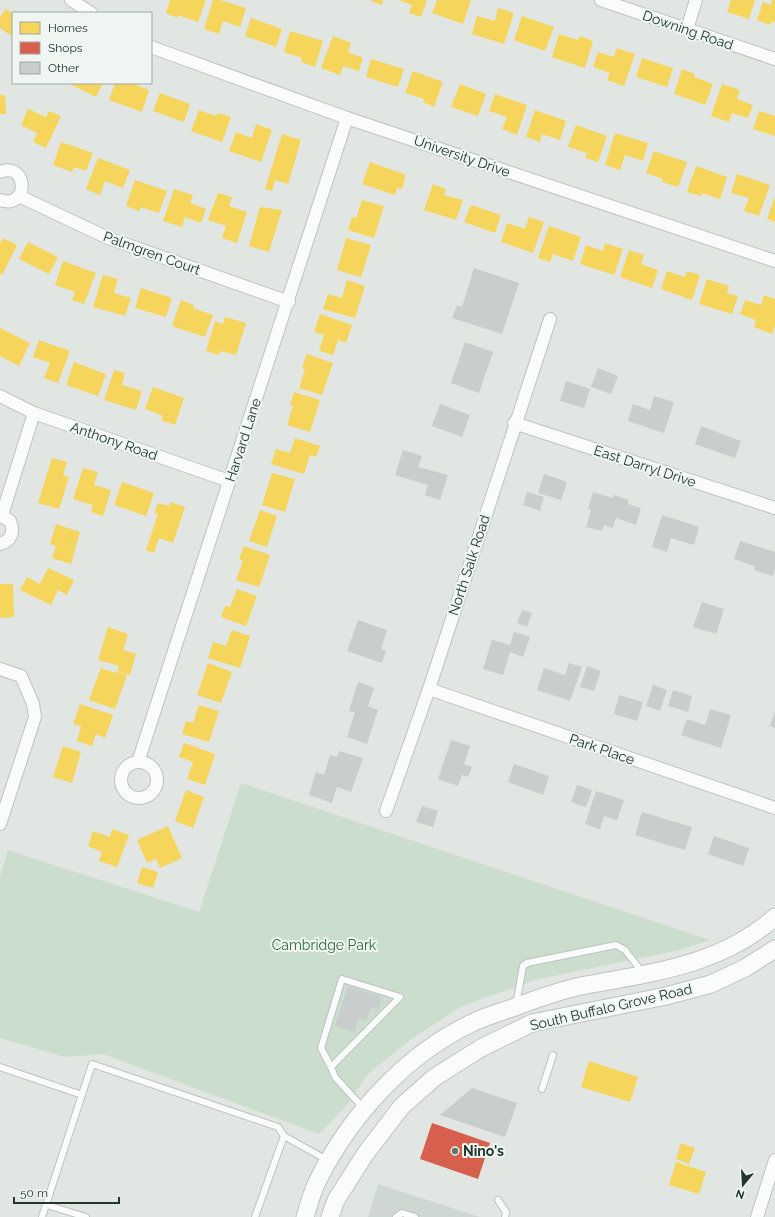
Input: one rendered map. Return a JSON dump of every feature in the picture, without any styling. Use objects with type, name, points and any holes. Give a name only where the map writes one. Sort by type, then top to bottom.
[{"type":"main road","name":"South Buffalo Grove Road","points":[[305,1217],[317,1181],[341,1139],[373,1097],[425,1051],[472,1023],[539,998],[580,986],[645,976],[684,966],[718,952],[761,929],[775,917]]},
{"type":"main road","name":"South Buffalo Grove Road","points":[[330,1217],[336,1200],[366,1153],[402,1106],[435,1077],[482,1048],[532,1024],[666,996],[710,984],[745,968],[775,949]]},
{"type":"street","points":[[72,0],[90,12]]},
{"type":"street","name":"Downing Road","points":[[600,0],[775,59]]},
{"type":"street","points":[[687,29],[696,0]]},
{"type":"street","name":"University Drive","points":[[152,47],[348,118],[775,261]]},
{"type":"street","name":"Harvard Lane","points":[[138,762],[348,118]]},
{"type":"street","points":[[0,172],[12,171],[20,178],[23,187],[19,196],[10,201],[0,200]]},
{"type":"street","name":"Palmgren Court","points":[[19,196],[108,238],[289,302]]},
{"type":"street","name":"North Salk Road","points":[[386,810],[428,689],[514,423],[550,319]]},
{"type":"street","name":"Anthony Road","points":[[0,396],[34,414],[229,480]]},
{"type":"street","points":[[0,544],[9,540],[13,531],[10,521],[1,515],[34,414]]},
{"type":"street","name":"East Darryl Drive","points":[[514,423],[775,508]]},
{"type":"street","points":[[0,669],[21,676],[33,704],[35,717],[1,816]]},
{"type":"street","name":"Park Place","points":[[428,689],[775,808]]},
{"type":"street","points":[[757,1217],[775,1160]]},
{"type":"lane","points":[[516,1006],[523,966],[527,963],[616,945],[626,950],[645,976]]},
{"type":"lane","points":[[331,1067],[400,997],[342,979],[320,1048],[335,1077],[364,1109]]},
{"type":"lane","points":[[542,1090],[553,1055]]},
{"type":"lane","points":[[42,1217],[92,1064],[278,1127],[284,1136],[328,1161]]},
{"type":"lane","points":[[0,1067],[82,1095]]},
{"type":"lane","points":[[255,1217],[284,1136]]},
{"type":"lane","points":[[498,1200],[506,1212],[505,1217]]},
{"type":"lane","points":[[47,1205],[86,1217]]},
{"type":"lane","points":[[396,1217],[402,1213],[415,1217]]},
{"type":"shaded area","points":[[378,1184],[480,1217],[368,1217]]},
{"type":"green space","name":"Cambridge Park","points":[[241,783],[710,940],[679,950],[535,980],[462,1006],[410,1040],[368,1074],[347,1105],[319,1134],[103,1054],[65,1057],[0,1038],[0,876],[8,850],[199,912]]},
{"type":"building: Homes","points":[[170,0],[206,0],[198,22],[178,15],[178,18],[166,13]]},
{"type":"building: Homes","points":[[213,0],[220,0],[246,8],[240,27],[223,21],[219,34],[204,29]]},
{"type":"building: Homes","points":[[369,0],[383,0],[382,5]]},
{"type":"building: Homes","points":[[399,0],[427,0],[421,17],[409,13],[412,5]]},
{"type":"building: Homes","points":[[437,0],[471,0],[463,24],[432,13]]},
{"type":"building: Homes","points":[[731,0],[755,0],[749,19],[727,12]]},
{"type":"building: Homes","points":[[772,0],[775,0],[775,22],[772,21],[770,25],[757,20],[763,2],[771,5]]},
{"type":"building: Homes","points":[[498,8],[514,13],[504,44],[472,34],[477,16],[495,21]]},
{"type":"building: Homes","points":[[6,9],[12,13],[12,36],[0,28],[0,17]]},
{"type":"building: Homes","points":[[522,16],[554,27],[545,51],[514,40]]},
{"type":"building: Homes","points":[[251,18],[282,29],[276,47],[245,36]]},
{"type":"building: Homes","points":[[290,31],[323,41],[315,67],[301,62],[302,58],[284,52]]},
{"type":"building: Homes","points":[[559,34],[578,40],[580,36],[593,41],[585,68],[552,57]]},
{"type":"building: Homes","points":[[333,36],[351,43],[348,52],[363,58],[359,71],[343,66],[340,75],[321,68]]},
{"type":"building: Homes","points":[[617,48],[635,54],[624,86],[607,80],[610,73],[593,67],[598,52],[614,57]]},
{"type":"building: Homes","points":[[642,58],[673,68],[667,87],[636,77]]},
{"type":"building: Homes","points":[[371,59],[404,69],[398,87],[366,77]]},
{"type":"building: Homes","points":[[682,69],[695,74],[694,77],[713,84],[705,105],[674,94]]},
{"type":"building: Homes","points":[[413,71],[443,82],[434,107],[423,102],[424,99],[405,93]]},
{"type":"building: Homes","points":[[70,84],[102,84],[96,97]]},
{"type":"building: Homes","points":[[115,84],[134,84],[149,90],[142,112],[109,100]]},
{"type":"building: Homes","points":[[460,84],[486,94],[478,116],[451,107]]},
{"type":"building: Homes","points":[[722,84],[740,90],[737,99],[753,105],[748,118],[732,113],[729,122],[711,116]]},
{"type":"building: Homes","points":[[160,93],[190,104],[184,122],[153,111]]},
{"type":"building: Homes","points":[[495,94],[527,105],[517,135],[502,129],[507,117],[489,111]]},
{"type":"building: Homes","points":[[0,95],[5,95],[6,114],[0,114]]},
{"type":"building: Homes","points":[[28,109],[46,117],[49,111],[61,116],[46,148],[33,142],[37,133],[21,125]]},
{"type":"building: Homes","points":[[199,110],[216,116],[218,113],[231,117],[222,142],[191,131]]},
{"type":"building: Homes","points":[[535,110],[566,121],[560,140],[542,134],[540,142],[526,137]]},
{"type":"building: Homes","points":[[759,111],[775,116],[775,136],[753,129]]},
{"type":"building: Homes","points":[[256,124],[272,130],[261,162],[229,151],[236,132],[252,138]]},
{"type":"building: Homes","points":[[576,125],[607,136],[598,162],[585,158],[587,153],[568,147]]},
{"type":"building: Homes","points":[[615,133],[648,143],[643,161],[625,155],[620,170],[605,165]]},
{"type":"building: Homes","points":[[282,134],[301,140],[288,184],[275,180],[272,191],[265,189]]},
{"type":"building: Homes","points":[[61,142],[93,153],[86,171],[74,167],[72,172],[53,165]]},
{"type":"building: Homes","points":[[654,151],[687,162],[678,187],[662,182],[663,179],[646,173]]},
{"type":"building: Homes","points":[[98,158],[130,170],[123,188],[105,181],[100,195],[86,189]]},
{"type":"building: Homes","points":[[370,162],[406,175],[402,189],[397,188],[395,195],[362,184]]},
{"type":"building: Homes","points":[[696,166],[727,177],[720,199],[702,193],[701,196],[687,192]]},
{"type":"building: Homes","points":[[737,174],[770,185],[759,216],[744,211],[749,198],[731,193]]},
{"type":"building: Homes","points":[[135,180],[167,191],[159,213],[141,207],[139,211],[126,206]]},
{"type":"building: Homes","points":[[433,184],[446,189],[444,195],[463,200],[456,220],[424,210]]},
{"type":"building: Homes","points":[[174,189],[193,195],[190,203],[206,209],[201,223],[185,217],[182,227],[163,221]]},
{"type":"building: Homes","points":[[218,193],[232,197],[229,206],[247,212],[237,243],[222,238],[226,226],[208,220]]},
{"type":"building: Homes","points":[[775,197],[775,222],[767,219]]},
{"type":"building: Homes","points":[[362,200],[384,206],[374,238],[348,230],[352,217],[356,218]]},
{"type":"building: Homes","points":[[471,205],[501,215],[495,233],[464,222]]},
{"type":"building: Homes","points":[[260,207],[282,210],[269,252],[249,246]]},
{"type":"building: Homes","points":[[529,217],[544,222],[533,253],[501,242],[507,223],[525,229]]},
{"type":"building: Homes","points":[[549,226],[581,237],[573,261],[553,254],[550,262],[538,258]]},
{"type":"building: Homes","points":[[3,238],[17,245],[2,275],[0,274],[0,244]]},
{"type":"building: Homes","points":[[346,238],[371,245],[361,277],[337,270]]},
{"type":"building: Homes","points":[[28,242],[58,257],[49,274],[19,259]]},
{"type":"building: Homes","points":[[605,243],[623,249],[614,275],[580,264],[586,245],[603,251]]},
{"type":"building: Homes","points":[[629,250],[644,255],[641,264],[658,270],[652,288],[620,277]]},
{"type":"building: Homes","points":[[63,261],[96,273],[84,304],[72,300],[75,292],[55,285]]},
{"type":"building: Homes","points":[[667,271],[685,277],[687,271],[700,275],[692,300],[661,289]]},
{"type":"building: Homes","points":[[103,275],[118,279],[114,293],[131,298],[125,316],[93,307]]},
{"type":"building: Homes","points":[[707,279],[729,286],[727,293],[738,296],[732,314],[699,304]]},
{"type":"building: Homes","points":[[347,280],[365,286],[355,318],[323,309],[328,294],[342,298]]},
{"type":"building: Homes","points":[[141,288],[172,298],[166,317],[135,308]]},
{"type":"building: Homes","points":[[764,295],[775,299],[775,325],[772,334],[754,327],[756,320],[740,314],[745,300],[761,305]]},
{"type":"building: Homes","points":[[181,300],[194,305],[193,308],[213,315],[205,337],[172,326]]},
{"type":"building: Homes","points":[[320,314],[352,325],[346,343],[338,340],[333,355],[319,351],[324,335],[314,332]]},
{"type":"building: Homes","points":[[225,317],[246,323],[236,355],[220,351],[219,355],[206,351],[215,321],[223,324]]},
{"type":"building: Homes","points":[[0,328],[30,343],[19,366],[0,356]]},
{"type":"building: Homes","points":[[39,340],[70,351],[58,383],[44,378],[50,363],[33,357]]},
{"type":"building: Homes","points":[[307,354],[333,363],[322,395],[299,388],[305,369],[302,368]]},
{"type":"building: Homes","points":[[74,362],[106,374],[98,396],[66,385]]},
{"type":"building: Homes","points":[[114,370],[125,373],[122,385],[142,391],[136,410],[104,400]]},
{"type":"building: Homes","points":[[153,387],[184,398],[175,425],[161,420],[163,416],[145,409]]},
{"type":"building: Homes","points":[[294,392],[320,400],[310,432],[287,425],[293,406],[290,405]]},
{"type":"building: Homes","points":[[295,438],[320,446],[316,457],[310,455],[304,474],[271,464],[276,449],[290,453]]},
{"type":"building: Homes","points":[[52,458],[67,462],[63,475],[69,477],[59,509],[38,503]]},
{"type":"building: Homes","points":[[83,468],[98,472],[94,485],[111,490],[103,516],[91,512],[93,505],[73,499]]},
{"type":"building: Homes","points":[[272,473],[295,479],[285,512],[262,505]]},
{"type":"building: Homes","points":[[122,482],[154,493],[146,516],[114,505]]},
{"type":"building: Homes","points":[[170,502],[185,507],[173,543],[159,538],[154,553],[146,550],[158,514],[154,513],[158,503],[169,506]]},
{"type":"building: Homes","points":[[260,510],[277,516],[267,547],[249,541]]},
{"type":"building: Homes","points":[[56,524],[80,532],[71,564],[52,558],[56,546],[50,544]]},
{"type":"building: Homes","points":[[244,546],[270,555],[259,587],[236,580],[243,561],[239,559]]},
{"type":"building: Homes","points":[[48,568],[74,580],[67,595],[58,590],[51,605],[20,590],[27,577],[40,584]]},
{"type":"building: Homes","points":[[0,584],[13,584],[14,617],[0,618]]},
{"type":"building: Homes","points":[[237,589],[257,596],[246,626],[221,617],[225,606],[230,607]]},
{"type":"building: Homes","points":[[108,627],[128,634],[123,650],[136,654],[130,675],[117,671],[119,666],[98,660]]},
{"type":"building: Homes","points":[[232,630],[250,636],[240,668],[208,658],[213,642],[226,646]]},
{"type":"building: Homes","points":[[208,663],[232,672],[221,703],[197,695]]},
{"type":"building: Homes","points":[[101,668],[127,675],[115,709],[89,700]]},
{"type":"building: Homes","points":[[80,704],[113,715],[105,738],[96,734],[92,746],[77,741],[81,726],[73,724]]},
{"type":"building: Homes","points":[[199,705],[219,711],[209,742],[182,734],[186,721],[193,723]]},
{"type":"building: Homes","points":[[184,743],[215,754],[205,785],[187,779],[193,762],[179,757]]},
{"type":"building: Homes","points":[[63,746],[81,752],[72,783],[53,777]]},
{"type":"building: Homes","points":[[186,790],[204,797],[193,828],[175,821]]},
{"type":"building: Homes","points":[[168,826],[182,858],[160,868],[156,859],[147,863],[137,840]]},
{"type":"building: Homes","points":[[112,829],[129,835],[117,867],[99,861],[102,852],[88,846],[93,831],[110,837]]},
{"type":"building: Homes","points":[[142,867],[158,872],[153,888],[137,883]]},
{"type":"building: Homes","points":[[589,1061],[638,1077],[630,1102],[581,1087]]},
{"type":"building: Homes","points":[[681,1143],[695,1148],[689,1164],[676,1159]]},
{"type":"building: Homes","points":[[676,1162],[706,1172],[699,1194],[669,1185]]},
{"type":"building: Shops","name":"Nino's","points":[[432,1123],[490,1143],[478,1179],[420,1159]]},
{"type":"building: Other","points":[[474,268],[519,283],[502,334],[452,318],[457,305],[462,307]]},
{"type":"building: Other","points":[[465,342],[493,352],[479,393],[451,383]]},
{"type":"building: Other","points":[[598,368],[618,376],[611,394],[591,387]]},
{"type":"building: Other","points":[[566,381],[590,389],[584,408],[560,401]]},
{"type":"building: Other","points":[[654,396],[674,402],[664,433],[628,421],[633,404],[650,410]]},
{"type":"building: Other","points":[[440,404],[470,415],[462,437],[432,426]]},
{"type":"building: Other","points":[[701,426],[741,441],[735,458],[695,444]]},
{"type":"building: Other","points":[[403,450],[422,456],[418,467],[448,475],[440,500],[425,495],[428,485],[395,475]]},
{"type":"building: Other","points":[[544,474],[567,482],[561,500],[538,493]]},
{"type":"building: Other","points":[[527,492],[544,497],[540,511],[523,505]]},
{"type":"building: Other","points":[[593,492],[613,498],[614,495],[629,500],[628,504],[641,508],[636,525],[616,518],[613,528],[604,525],[602,531],[586,527],[591,510],[588,509]]},
{"type":"building: Other","points":[[662,515],[699,527],[694,545],[671,538],[667,552],[652,547]]},
{"type":"building: Other","points":[[740,541],[775,552],[775,569],[773,576],[754,570],[755,566],[734,559]]},
{"type":"building: Other","points":[[702,602],[724,609],[716,634],[693,627]]},
{"type":"building: Other","points":[[522,610],[532,613],[527,627],[517,623]]},
{"type":"building: Other","points":[[358,620],[387,630],[381,649],[386,651],[382,663],[347,651]]},
{"type":"building: Other","points":[[514,632],[530,637],[523,657],[510,652],[503,675],[483,669],[492,640],[510,645]]},
{"type":"building: Other","points":[[569,663],[582,667],[570,701],[537,690],[544,668],[565,675]]},
{"type":"building: Other","points":[[587,666],[601,671],[594,691],[580,687]]},
{"type":"building: Other","points":[[358,682],[374,688],[368,706],[378,710],[367,744],[347,737],[355,712],[349,711]]},
{"type":"building: Other","points":[[653,685],[667,690],[660,711],[646,706]]},
{"type":"building: Other","points":[[673,690],[692,696],[688,712],[668,706]]},
{"type":"building: Other","points":[[619,695],[643,702],[637,721],[614,714]]},
{"type":"building: Other","points":[[710,709],[731,715],[721,748],[681,735],[687,719],[705,725]]},
{"type":"building: Other","points":[[775,711],[775,728],[770,726]]},
{"type":"building: Other","points":[[451,740],[470,746],[464,764],[472,767],[468,777],[462,775],[458,786],[438,779]]},
{"type":"building: Other","points":[[339,751],[363,758],[351,792],[337,787],[332,803],[309,795],[316,772],[324,775],[330,755],[337,757]]},
{"type":"building: Other","points":[[514,764],[549,776],[543,795],[508,782]]},
{"type":"building: Other","points":[[577,785],[592,790],[586,807],[571,802]]},
{"type":"building: Other","points":[[596,791],[624,800],[617,820],[604,816],[600,829],[585,824]]},
{"type":"building: Other","points":[[422,806],[438,811],[433,827],[416,822]]},
{"type":"building: Other","points":[[642,812],[692,827],[685,850],[635,835]]},
{"type":"building: Other","points":[[714,836],[749,848],[743,866],[708,854]]},
{"type":"building: Other","points":[[348,986],[382,997],[378,1010],[371,1007],[366,1021],[359,1018],[355,1032],[335,1026]]},
{"type":"building: Other","points":[[472,1088],[517,1103],[505,1137],[440,1115]]},
{"type":"place","name":"Nino's","points":[[455,1151]]}]
